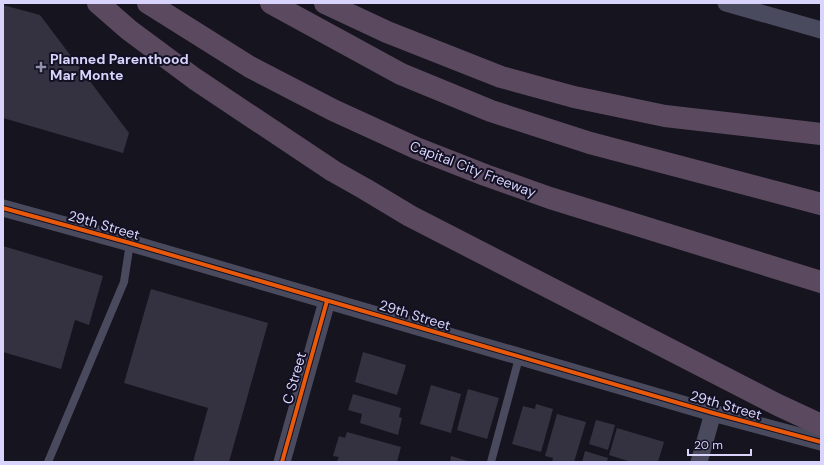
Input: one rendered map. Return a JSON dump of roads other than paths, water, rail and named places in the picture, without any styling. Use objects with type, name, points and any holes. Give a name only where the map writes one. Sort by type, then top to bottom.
[{"type":"highway","points":[[98,3],[129,30],[195,79],[333,171],[397,208],[778,406],[821,425]]},
{"type":"highway","name":"Capital City Freeway","points":[[148,3],[250,67],[333,110],[416,148],[550,198],[821,282]]},
{"type":"highway","points":[[271,3],[401,74],[491,111],[590,143],[821,204]]},
{"type":"highway","points":[[324,3],[387,32],[501,77],[574,97],[665,116],[821,134]]},
{"type":"street","points":[[726,3],[821,30]]},
{"type":"street","name":"29th Street","points":[[3,208],[130,243],[519,358],[821,442]]},
{"type":"street","name":"C Street","points":[[282,462],[327,301]]},
{"type":"street","points":[[699,462],[713,413]]},
{"type":"lane","points":[[48,462],[124,282],[130,243]]},
{"type":"lane","points":[[491,462],[519,358]]},
{"type":"place","name":"Planned Parenthood Mar Monte","points":[[41,67]]}]
